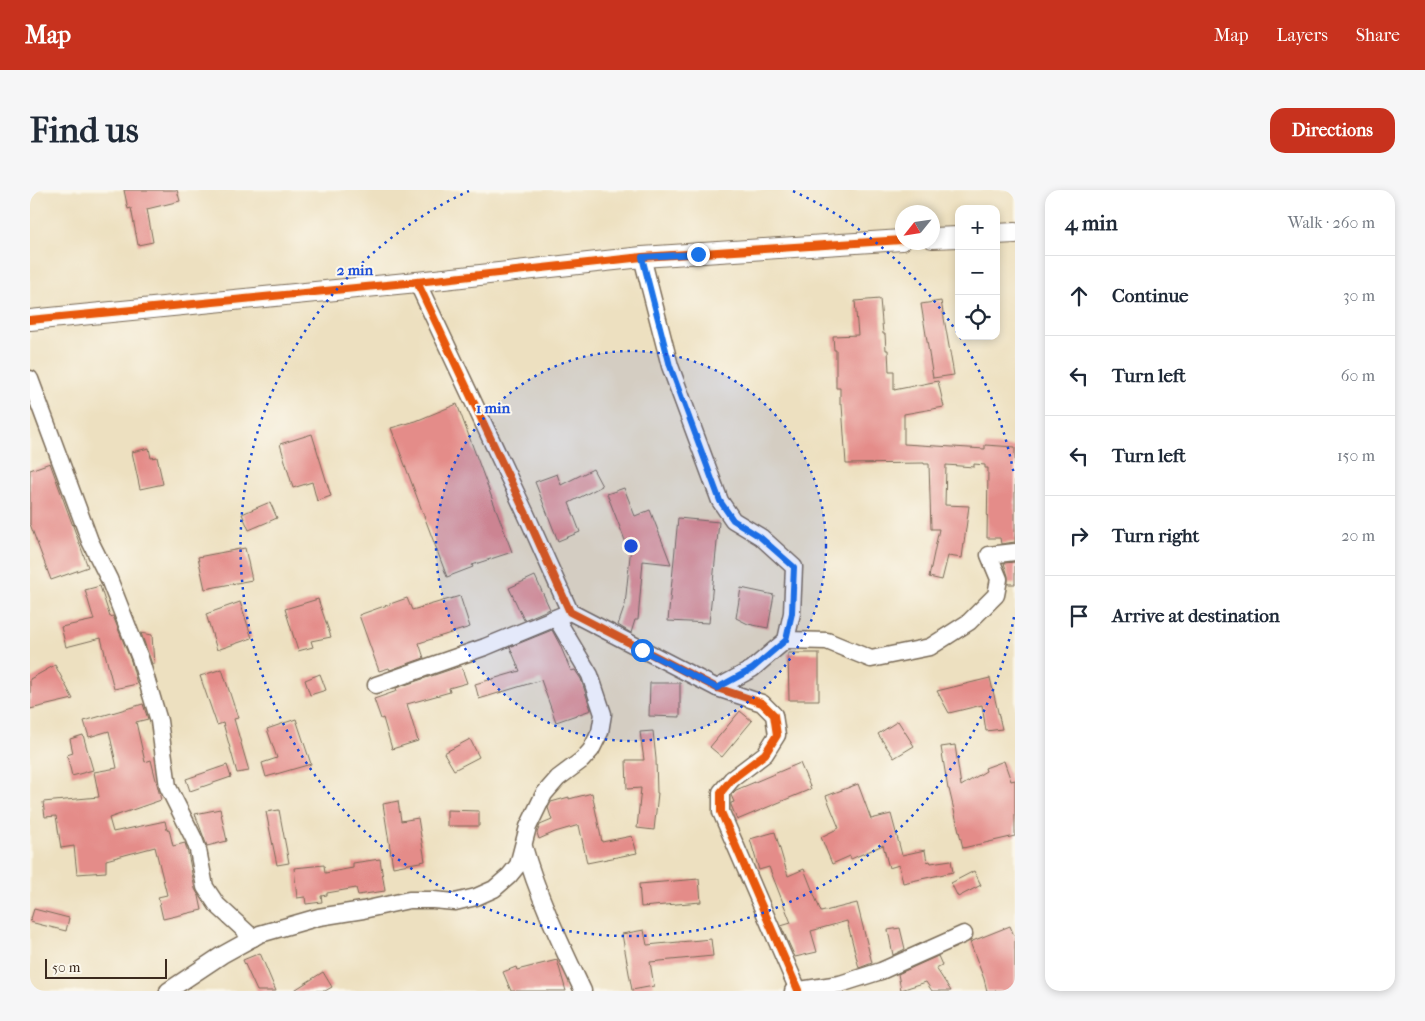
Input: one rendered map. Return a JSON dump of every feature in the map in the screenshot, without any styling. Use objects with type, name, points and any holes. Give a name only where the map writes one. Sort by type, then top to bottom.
[{"type":"street","points":[[1000,234],[1015,233]]},
{"type":"street","points":[[940,238],[955,237]]},
{"type":"street","points":[[30,320],[417,282],[642,257],[895,240]]},
{"type":"street","points":[[642,257],[670,366],[720,501],[733,520],[760,537],[794,567],[792,613],[786,640],[752,669],[717,688]]},
{"type":"street","points":[[168,991],[222,955],[260,934],[319,917],[409,900],[455,902],[476,897],[494,889],[518,865],[528,827],[544,794],[558,778],[582,760],[591,750],[600,732],[603,714],[590,676],[563,615],[526,514],[417,282]]},
{"type":"street","points":[[30,379],[90,541],[109,579],[140,658],[159,721],[168,787],[198,850],[205,887],[217,905],[253,938]]},
{"type":"street","points":[[786,640],[827,641],[871,659],[930,647],[969,622],[996,595],[998,579],[989,555],[1015,552]]},
{"type":"street","points":[[376,684],[485,647],[563,615],[717,688],[762,703],[774,715],[777,735],[765,754],[732,779],[721,792],[721,812],[796,990],[840,984],[881,971],[964,934]]},
{"type":"street","points":[[524,847],[535,881],[583,991]]},
{"type":"building","points":[[124,190],[177,190],[180,201],[147,209],[153,242],[138,245],[131,208],[128,209]]},
{"type":"building","points":[[880,299],[883,334],[885,334],[886,350],[888,350],[889,371],[894,371],[894,390],[938,381],[944,407],[904,414],[904,444],[985,449],[985,445],[1015,447],[1015,542],[1001,544],[1000,538],[987,538],[988,468],[985,468],[985,465],[974,464],[974,467],[946,465],[945,505],[969,506],[962,558],[948,556],[942,580],[929,577],[939,529],[931,529],[929,464],[846,464],[840,388],[836,388],[836,350],[834,350],[833,336],[858,335],[855,301]]},
{"type":"building","points":[[941,301],[954,375],[933,378],[921,304]]},
{"type":"building","points":[[457,404],[512,552],[472,565],[473,567],[447,577],[391,428],[416,421]]},
{"type":"building","points":[[312,434],[331,496],[317,501],[312,482],[293,488],[280,444]]},
{"type":"building","points":[[149,448],[151,458],[157,457],[163,484],[140,489],[132,452]]},
{"type":"building","points":[[50,463],[88,567],[51,580],[30,524],[30,470]]},
{"type":"building","points":[[593,469],[602,486],[569,503],[580,532],[558,541],[535,482],[557,474],[561,485]]},
{"type":"building","points":[[624,488],[635,516],[650,510],[671,564],[643,561],[638,620],[635,620],[631,633],[618,625],[625,605],[631,546],[628,548],[607,494]]},
{"type":"building","points":[[270,502],[277,518],[249,530],[242,514]]},
{"type":"building","points":[[678,518],[719,522],[709,623],[668,621]]},
{"type":"building","points":[[245,548],[252,580],[205,589],[198,557]]},
{"type":"building","points":[[1015,562],[1015,584],[1008,584],[1004,563]]},
{"type":"building","points":[[535,576],[550,609],[524,620],[509,588]]},
{"type":"building","points":[[100,586],[110,617],[113,616],[131,661],[137,684],[114,689],[101,638],[66,647],[61,627],[94,620],[85,590]]},
{"type":"building","points":[[741,588],[774,595],[768,628],[748,624],[736,618]]},
{"type":"building","points":[[460,596],[470,627],[419,643],[424,658],[390,670],[389,668],[379,671],[359,615],[407,598],[412,610]]},
{"type":"building","points":[[318,599],[331,637],[311,641],[313,647],[298,651],[285,609]]},
{"type":"building","points":[[240,602],[252,638],[217,650],[206,614]]},
{"type":"building","points":[[552,630],[571,671],[575,670],[581,679],[591,710],[556,722],[541,680],[479,699],[475,684],[520,671],[510,647]]},
{"type":"building","points":[[141,633],[152,635],[154,664],[152,664]]},
{"type":"building","points":[[788,653],[819,653],[819,700],[789,700]]},
{"type":"building","points":[[55,665],[73,699],[30,709],[30,679]]},
{"type":"building","points":[[461,666],[467,683],[449,688],[450,692],[407,704],[418,741],[392,749],[383,718],[381,719],[374,699],[397,691],[396,688]]},
{"type":"building","points":[[222,669],[238,718],[234,719],[249,771],[237,773],[223,723],[217,725],[200,676]]},
{"type":"building","points":[[320,674],[326,690],[310,695],[305,680]]},
{"type":"building","points":[[990,678],[1002,729],[986,731],[982,705],[949,713],[937,691]]},
{"type":"building","points":[[650,683],[680,683],[680,717],[649,716]]},
{"type":"building","points":[[143,704],[148,719],[136,722],[145,762],[151,760],[161,800],[109,818],[113,832],[165,821],[173,846],[185,843],[195,889],[199,896],[202,910],[163,919],[158,897],[167,895],[155,847],[106,860],[106,872],[77,874],[74,846],[61,848],[56,816],[45,817],[43,802],[99,797],[94,772],[117,768],[109,731],[89,737],[84,721]]},
{"type":"building","points":[[740,711],[752,721],[722,757],[710,747]]},
{"type":"building","points":[[296,719],[311,764],[266,777],[262,763],[277,758],[267,729]]},
{"type":"building","points":[[898,721],[914,746],[894,758],[878,734]]},
{"type":"building","points":[[653,731],[658,793],[654,830],[637,828],[641,788],[627,789],[626,760],[644,760],[640,732]]},
{"type":"building","points":[[83,735],[93,770],[72,776],[67,755],[73,753],[70,739]]},
{"type":"building","points":[[470,739],[479,757],[454,770],[444,753]]},
{"type":"building","points":[[955,745],[961,786],[986,771],[985,768],[1004,761],[1011,781],[1015,780],[1015,836],[963,848],[948,789],[941,747]]},
{"type":"building","points":[[800,763],[811,789],[737,820],[731,805],[734,802],[731,795],[736,790]]},
{"type":"building","points":[[227,765],[231,777],[190,791],[186,779]]},
{"type":"building","points":[[858,784],[871,819],[891,814],[902,855],[925,850],[927,862],[951,860],[953,872],[903,883],[899,865],[889,868],[883,845],[851,859],[850,856],[832,864],[821,837],[839,828],[826,796]]},
{"type":"building","points":[[592,793],[602,842],[632,836],[637,853],[587,863],[579,825],[539,839],[537,833],[540,825],[552,820],[548,808],[551,802]]},
{"type":"building","points":[[398,801],[401,821],[418,818],[425,861],[393,867],[383,804]]},
{"type":"building","points":[[220,809],[227,841],[207,846],[195,814]]},
{"type":"building","points":[[279,810],[289,863],[277,865],[266,812]]},
{"type":"building","points":[[447,810],[479,811],[479,826],[447,826]]},
{"type":"building","points":[[775,832],[788,876],[804,869],[821,912],[857,903],[872,963],[859,968],[847,921],[811,931],[817,952],[795,957],[781,926],[791,923],[769,867],[759,870],[750,839]]},
{"type":"building","points":[[380,859],[385,891],[358,895],[356,888],[327,893],[327,895],[321,896],[322,902],[306,904],[305,897],[297,898],[294,868],[324,865],[325,873],[353,868],[353,863]]},
{"type":"building","points":[[974,871],[981,885],[958,897],[951,883]]},
{"type":"building","points":[[699,879],[701,902],[641,907],[639,884]]},
{"type":"building","points":[[34,909],[69,918],[66,931],[30,922]]},
{"type":"building","points":[[1010,926],[1015,938],[1015,991],[987,991],[970,942]]},
{"type":"building","points":[[900,928],[905,949],[893,955],[888,930]]},
{"type":"building","points":[[644,930],[647,945],[711,939],[713,956],[650,962],[654,986],[632,990],[622,934]]},
{"type":"building","points":[[260,953],[276,991],[257,991],[243,960]]},
{"type":"building","points":[[938,956],[942,965],[936,968],[951,991],[932,991],[926,982],[901,990],[898,974]]},
{"type":"building","points":[[557,960],[566,991],[511,991],[503,972],[516,967],[517,970]]},
{"type":"building","points":[[323,972],[332,987],[325,991],[293,991]]},
{"type":"cycle path","points":[[30,320],[417,282],[642,257],[895,240]]},
{"type":"cycle path","points":[[417,282],[570,612],[717,688],[762,703],[774,715],[777,735],[765,754],[732,779],[721,792],[721,812],[798,990]]},
{"type":"route","points":[[642,650],[717,688],[752,669],[786,640],[792,613],[794,567],[760,537],[733,520],[720,501],[670,366],[642,257],[698,254]]}]
